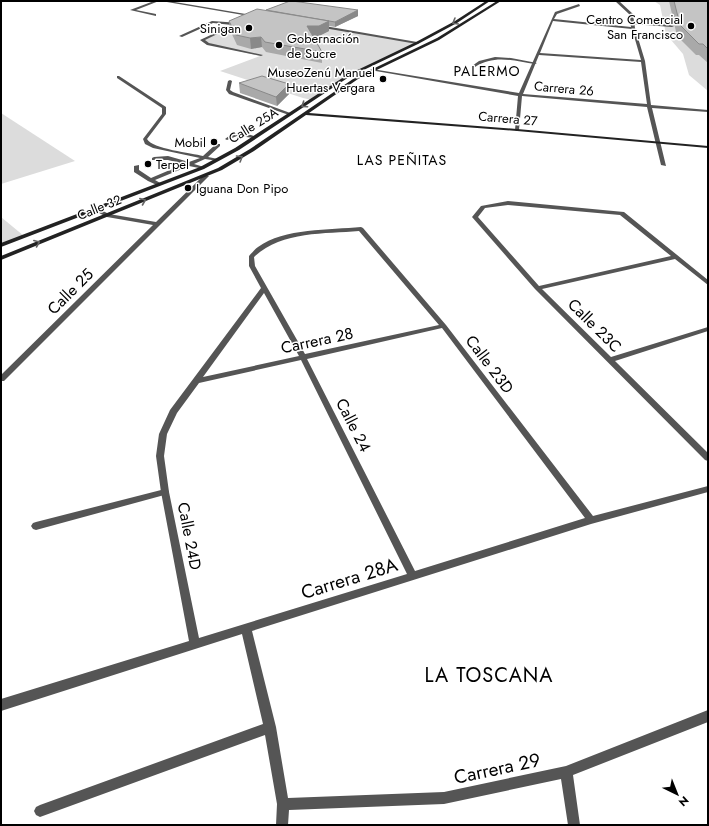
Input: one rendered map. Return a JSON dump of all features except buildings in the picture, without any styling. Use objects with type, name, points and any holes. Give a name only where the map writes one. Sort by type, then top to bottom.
[{"type":"main road","name":"Calle 25A","points":[[95,209],[202,168],[255,137],[348,76],[417,43],[456,22],[488,1]]},
{"type":"main road","name":"Calle 25A","points":[[206,176],[252,150],[357,78],[438,39],[499,1]]},
{"type":"main road","points":[[383,65],[421,44],[417,43]]},
{"type":"main road","name":"Carrera 27","points":[[306,114],[517,130],[708,147]]},
{"type":"main road","name":"Calle 32","points":[[1,258],[206,176]]},
{"type":"main road","name":"Calle 32","points":[[1,245],[95,209]]},
{"type":"street","points":[[80,1],[96,1]]},
{"type":"street","points":[[156,15],[132,10],[157,1]]},
{"type":"street","points":[[163,1],[263,17]]},
{"type":"street","points":[[617,1],[631,14],[633,28],[642,61],[649,106],[664,164]]},
{"type":"street","points":[[517,130],[520,95],[535,63],[552,20],[556,13],[579,5]]},
{"type":"street","points":[[249,19],[256,16]]},
{"type":"street","points":[[552,20],[633,28]]},
{"type":"street","points":[[243,21],[202,40],[208,44],[261,55]]},
{"type":"street","points":[[181,36],[213,22],[236,24]]},
{"type":"street","points":[[632,23],[672,26]]},
{"type":"street","points":[[317,26],[417,43]]},
{"type":"street","points":[[538,54],[642,61]]},
{"type":"street","points":[[474,66],[480,60],[489,58],[535,63]]},
{"type":"street","name":"Carrera 26","points":[[372,70],[520,95],[708,111]]},
{"type":"street","points":[[118,77],[164,107],[164,114],[145,139],[147,143],[155,147],[216,160]]},
{"type":"street","points":[[230,81],[228,90],[231,93],[291,114]]},
{"type":"street","points":[[227,139],[231,136],[240,134],[255,137]]},
{"type":"street","points":[[150,180],[204,158],[218,145]]},
{"type":"street","points":[[154,160],[168,158],[202,168]]},
{"type":"street","points":[[137,166],[136,171],[159,184]]},
{"type":"street","name":"Calle 25","points":[[1,379],[206,176]]},
{"type":"street","name":"Calle 23C","points":[[676,257],[622,214],[508,203],[483,207],[475,217],[537,288],[708,458]]},
{"type":"street","points":[[95,209],[107,215],[158,224]]},
{"type":"street","name":"Calle 24","points":[[361,229],[289,237],[271,242],[256,250],[251,257],[252,266],[303,357],[413,576]]},
{"type":"street","name":"Calle 23D","points":[[361,229],[444,326],[591,520]]},
{"type":"street","points":[[537,288],[676,257],[708,283]]},
{"type":"street","name":"Calle 24D","points":[[195,644],[165,492],[160,456],[163,434],[173,412],[264,289]]},
{"type":"street","name":"Carrera 28","points":[[196,381],[444,326]]},
{"type":"street","points":[[610,360],[708,328]]},
{"type":"street","name":"Carrera 28A","points":[[1,705],[591,520],[708,489]]},
{"type":"street","points":[[36,526],[165,492]]},
{"type":"street","points":[[246,628],[270,727],[283,804],[282,825]]},
{"type":"street","name":"Carrera 29","points":[[283,804],[444,798],[566,772],[708,716]]},
{"type":"street","points":[[40,811],[270,727]]},
{"type":"street","points":[[566,772],[574,825]]},
{"type":"shaded area","points":[[654,1],[708,1],[708,91],[689,75],[683,54],[666,34],[660,5]]},
{"type":"shaded area","points":[[256,16],[417,43],[363,68],[312,100],[220,71],[260,56],[216,46],[202,40]]},
{"type":"shaded area","points":[[1,113],[75,161],[1,184]]},
{"type":"shaded area","points":[[1,217],[24,236],[1,245]]},
{"type":"place","name":"Centro Comercial San Francisco","points":[[691,26]]},
{"type":"place","name":"Sinigan","points":[[249,28]]},
{"type":"place","name":"Gobernación de Sucre","points":[[279,45]]},
{"type":"place","name":"MuseoZenú Manuel Huertas Vergara","points":[[383,79]]},
{"type":"place","name":"Mobil","points":[[214,142]]},
{"type":"place","name":"Terpel","points":[[148,164]]},
{"type":"place","name":"Iguana Don Pipo","points":[[188,188]]},
{"type":"district","name":"PALERMO","points":[[487,71]]},
{"type":"district","name":"LAS PEÑITAS","points":[[402,160]]},
{"type":"district","name":"LA TOSCANA","points":[[489,675]]}]
